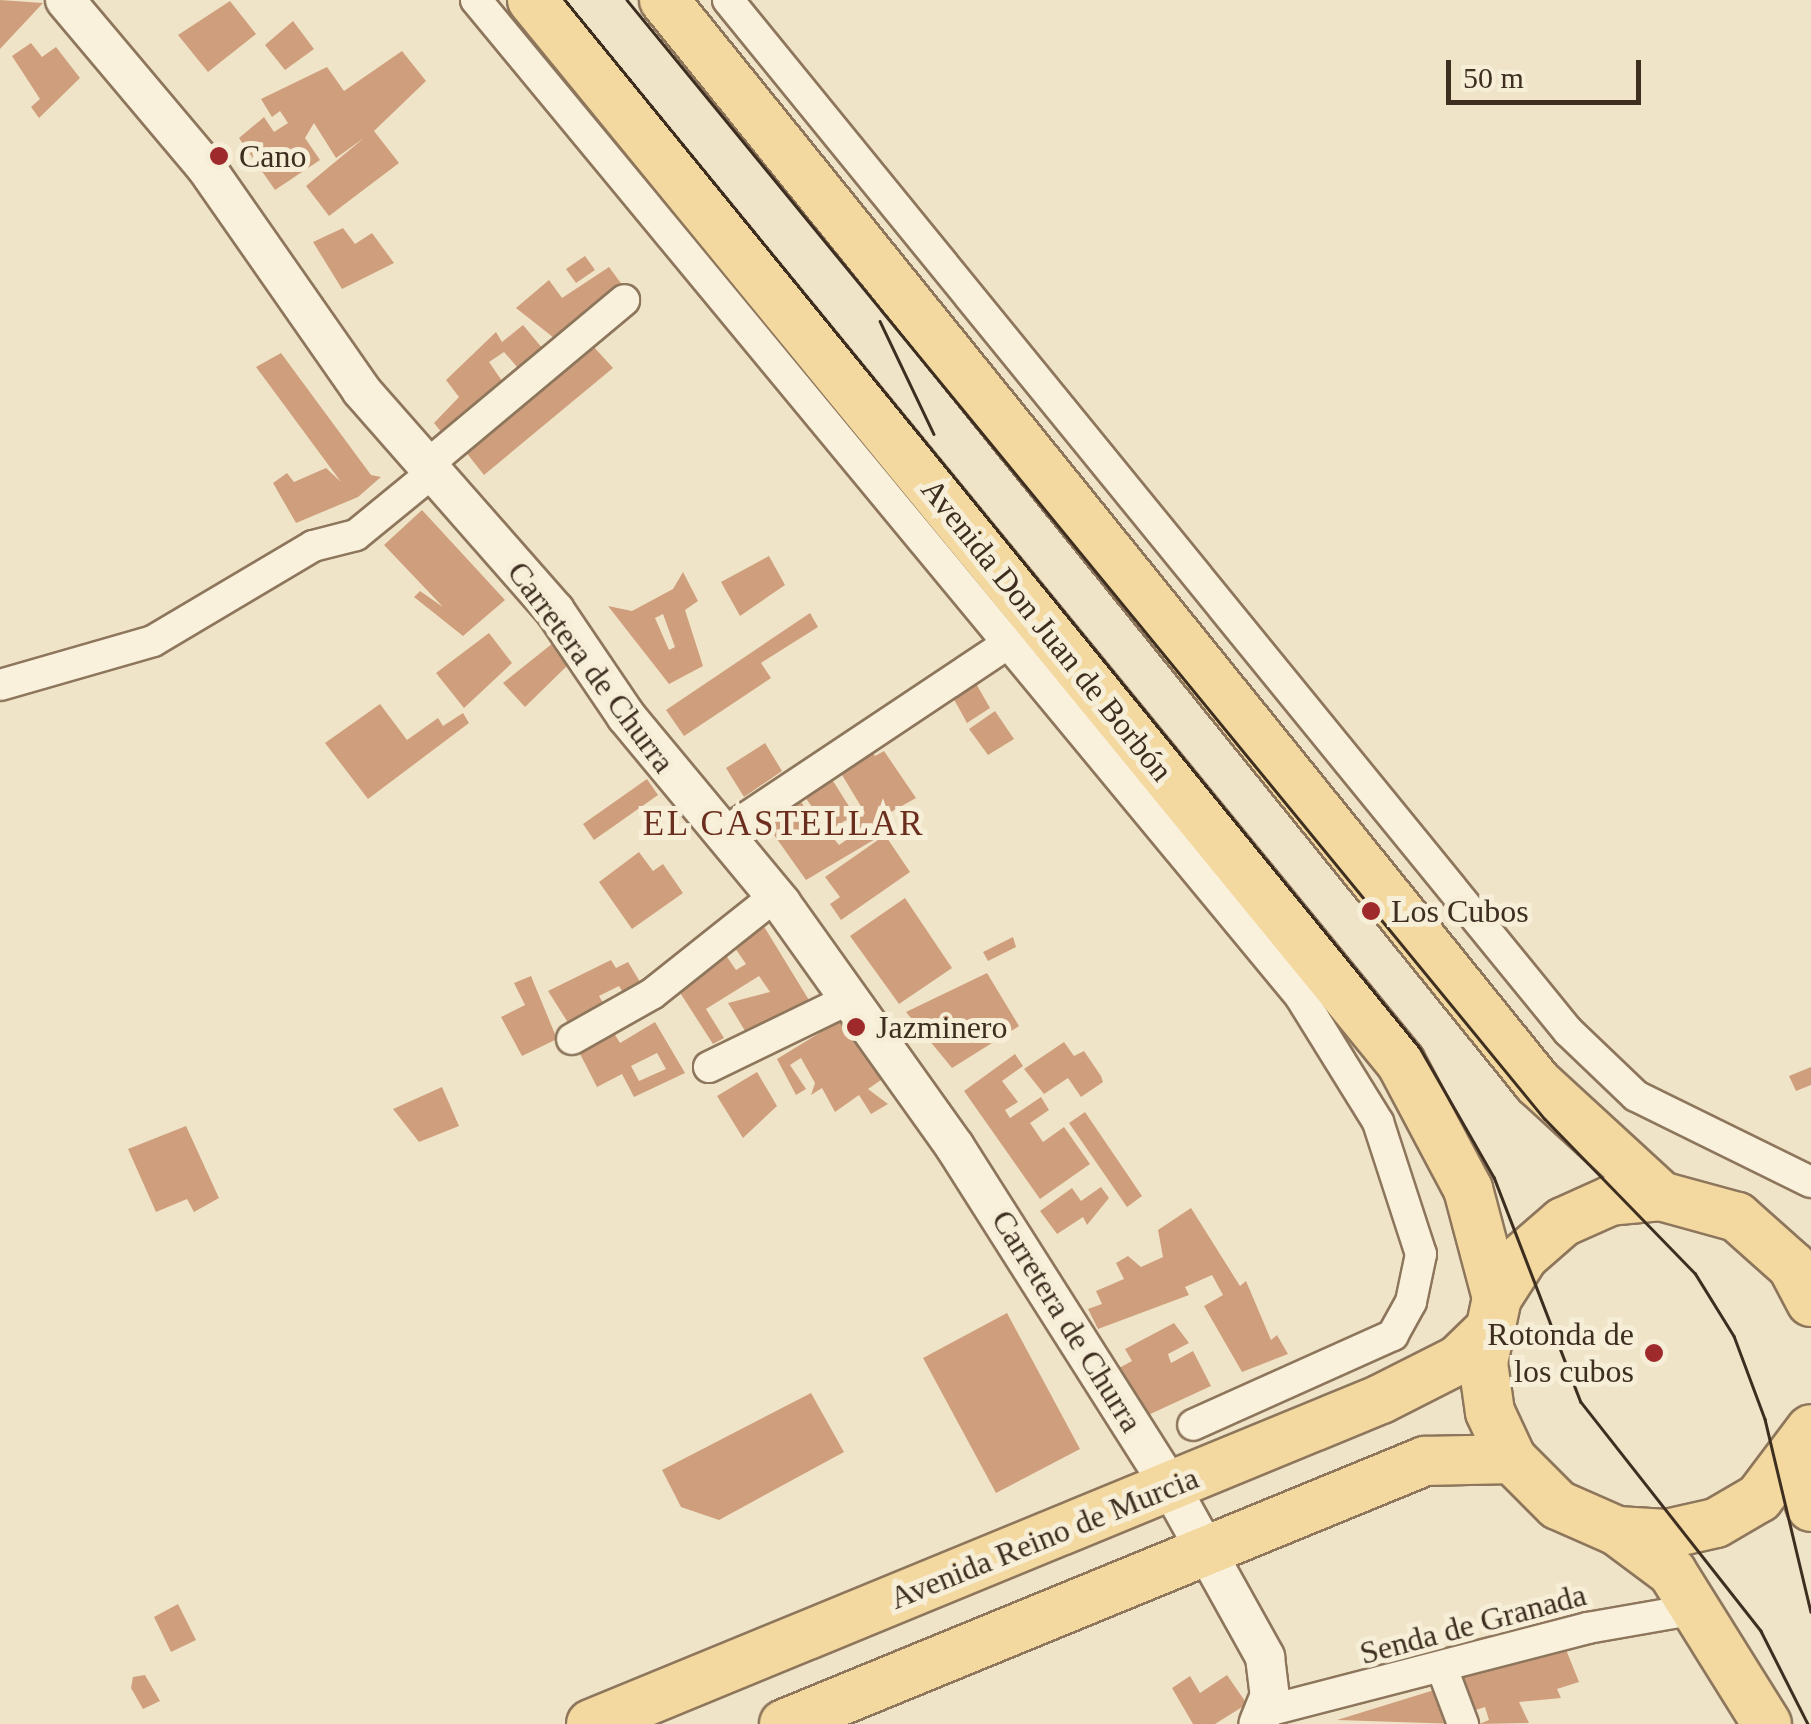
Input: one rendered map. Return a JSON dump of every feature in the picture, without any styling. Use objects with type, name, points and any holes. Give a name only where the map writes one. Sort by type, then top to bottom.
[{"type":"main road","name":"Avenida Don Juan de Borbón","points":[[532,0],[1401,1063],[1468,1189],[1491,1316],[1490,1412],[1512,1459],[1558,1505],[1617,1531]]},
{"type":"main road","points":[[664,0],[1538,1083],[1661,1196]]},
{"type":"main road","points":[[1491,1316],[1524,1256],[1563,1222],[1610,1201],[1661,1196],[1718,1210],[1790,1245],[1811,1302]]},
{"type":"main road","name":"Avenida Reino de Murcia","points":[[592,1724],[1423,1380],[1491,1316]]},
{"type":"main road","points":[[1802,1445],[1811,1507]]},
{"type":"main road","points":[[1617,1531],[1667,1534],[1716,1523],[1760,1498],[1802,1445]]},
{"type":"main road","points":[[784,1724],[1424,1462],[1512,1459]]},
{"type":"main road","points":[[1617,1531],[1672,1572],[1766,1724]]},
{"type":"street","name":"Carretera de Churra","points":[[65,0],[205,166],[362,390],[556,611],[626,716],[775,896],[851,998],[1042,1276],[1170,1486],[1265,1657],[1285,1716]]},
{"type":"street","points":[[476,0],[1011,641],[1300,996],[1378,1122],[1421,1254],[1411,1302],[1393,1336],[1193,1424]]},
{"type":"street","points":[[728,0],[1568,1031],[1636,1096],[1811,1182]]},
{"type":"street","points":[[0,685],[153,640],[313,546],[356,536],[624,300]]},
{"type":"street","points":[[722,834],[1011,641]]},
{"type":"street","points":[[572,1040],[652,994],[775,896]]},
{"type":"street","points":[[710,1066],[851,998]]},
{"type":"street","name":"Senda de Granada","points":[[1285,1716],[1442,1668],[1696,1610]]},
{"type":"street","points":[[1442,1668],[1463,1724]]},
{"type":"building","points":[[0,0],[43,3],[0,49]]},
{"type":"building","points":[[230,1],[256,34],[208,72],[178,35]]},
{"type":"building","points":[[293,21],[314,49],[285,70],[265,45]]},
{"type":"building","points":[[31,43],[42,57],[56,47],[80,78],[39,118],[31,107],[40,99],[12,56]]},
{"type":"building","points":[[402,51],[426,81],[374,131],[399,163],[329,216],[306,186],[364,138],[336,158],[314,123],[305,138],[320,160],[275,190],[239,138],[264,117],[274,132],[288,123],[280,111],[272,117],[261,99],[327,67],[344,91]]},
{"type":"building","points":[[343,228],[355,244],[372,233],[394,263],[342,289],[313,242]]},
{"type":"building","points":[[585,256],[595,270],[576,283],[566,269]]},
{"type":"building","points":[[609,267],[623,286],[563,345],[516,308],[549,280],[562,298]]},
{"type":"building","points":[[523,325],[548,355],[524,375],[504,352],[489,362],[511,394],[447,439],[434,423],[459,397],[446,380],[496,332],[502,342]]},
{"type":"building","points":[[593,346],[613,368],[484,475],[465,451]]},
{"type":"building","points":[[281,353],[371,475],[381,477],[358,497],[296,523],[273,483],[287,473],[294,482],[326,468],[341,482],[256,367]]},
{"type":"building","points":[[422,510],[505,600],[463,636],[414,597],[420,591],[443,607],[384,545]]},
{"type":"building","points":[[769,556],[785,585],[740,616],[721,582]]},
{"type":"building","points":[[683,572],[698,601],[685,610],[703,666],[669,684],[608,606],[632,611],[673,589]],"holes":[[[663,614],[675,647],[669,650],[655,618]]]},
{"type":"building","points":[[810,613],[818,627],[761,663],[771,678],[684,736],[666,710]]},
{"type":"building","points":[[489,633],[512,663],[464,708],[436,673]]},
{"type":"building","points":[[553,643],[570,663],[525,707],[503,683]]},
{"type":"building","points":[[974,680],[990,708],[967,723],[951,694]]},
{"type":"building","points":[[380,704],[407,740],[438,718],[443,726],[463,713],[469,723],[368,799],[325,743]]},
{"type":"building","points":[[995,711],[1014,739],[988,755],[969,729]]},
{"type":"building","points":[[765,743],[782,771],[744,797],[726,768]]},
{"type":"building","points":[[871,749],[875,756],[884,751],[916,798],[873,822],[882,835],[806,880],[767,825],[799,798],[806,810],[799,815],[804,822],[812,817],[818,838],[831,835],[839,845],[855,834],[846,820],[829,831],[800,790],[828,773],[857,819],[865,813],[839,770]]},
{"type":"building","points":[[647,779],[658,795],[594,840],[583,824]]},
{"type":"building","points":[[885,835],[910,872],[841,920],[830,904],[840,897],[825,877]]},
{"type":"building","points":[[639,852],[653,871],[663,864],[683,893],[632,929],[599,882]]},
{"type":"building","points":[[905,898],[952,968],[899,1004],[850,936]]},
{"type":"building","points":[[760,920],[812,1005],[750,1039],[728,1003],[770,992],[759,976],[706,1009],[724,1038],[713,1044],[677,988],[708,970]],"holes":[[[735,948],[746,964],[736,970],[725,954]]]},
{"type":"building","points":[[1013,937],[1016,947],[988,961],[983,952]]},
{"type":"building","points":[[611,960],[616,968],[628,962],[645,990],[627,999],[619,986],[599,996],[608,1011],[572,1029],[548,991]]},
{"type":"building","points":[[987,973],[1019,1026],[952,1068],[906,1012]]},
{"type":"building","points":[[531,976],[557,1039],[522,1056],[501,1017],[525,1005],[514,983]]},
{"type":"building","points":[[839,1021],[881,1080],[868,1089],[888,1104],[871,1114],[859,1095],[835,1112],[822,1088],[811,1095],[815,1083],[801,1058],[790,1065],[806,1089],[796,1095],[777,1059]]},
{"type":"building","points":[[655,1022],[685,1073],[634,1097],[622,1074],[597,1087],[577,1048],[612,1030],[620,1043]],"holes":[[[657,1053],[666,1069],[639,1081],[631,1066]]]},
{"type":"building","points":[[1064,1042],[1074,1056],[1084,1051],[1103,1082],[1081,1097],[1068,1078],[1044,1094],[1024,1069]]},
{"type":"building","points":[[1015,1054],[1023,1066],[1002,1081],[1018,1102],[1005,1110],[1010,1118],[1041,1097],[1049,1110],[1030,1123],[1043,1142],[1064,1127],[1090,1164],[1040,1199],[964,1091]]},
{"type":"building","points":[[1811,1067],[1811,1085],[1796,1091],[1789,1076]]},
{"type":"building","points":[[757,1072],[777,1106],[743,1138],[717,1096]]},
{"type":"building","points":[[442,1087],[459,1126],[419,1142],[393,1109]]},
{"type":"building","points":[[1085,1112],[1142,1196],[1127,1207],[1069,1123]]},
{"type":"building","points":[[186,1126],[219,1198],[194,1212],[187,1199],[156,1212],[128,1149]]},
{"type":"building","points":[[1101,1187],[1109,1198],[1087,1225],[1083,1217],[1057,1234],[1040,1211],[1072,1188],[1081,1201]]},
{"type":"building","points":[[1191,1208],[1240,1286],[1246,1281],[1271,1340],[1277,1335],[1288,1354],[1242,1372],[1204,1306],[1223,1295],[1212,1275],[1185,1287],[1189,1295],[1098,1329],[1088,1309],[1102,1304],[1096,1291],[1124,1279],[1116,1263],[1128,1256],[1141,1267],[1163,1257],[1158,1230]]},
{"type":"building","points":[[1007,1313],[1080,1449],[996,1493],[923,1358]]},
{"type":"building","points":[[1174,1323],[1189,1343],[1168,1354],[1171,1363],[1193,1351],[1211,1386],[1146,1416],[1119,1368],[1132,1361],[1125,1349]]},
{"type":"building","points":[[811,1393],[844,1452],[719,1520],[681,1507],[662,1470]]},
{"type":"building","points":[[178,1604],[196,1640],[171,1652],[154,1617]]},
{"type":"building","points":[[1565,1647],[1579,1682],[1557,1689],[1561,1698],[1519,1702],[1529,1723],[1479,1724],[1489,1720],[1485,1707],[1463,1714],[1451,1681]]},
{"type":"building","points":[[145,1675],[160,1701],[143,1709],[131,1688],[133,1677]]},
{"type":"building","points":[[1227,1675],[1247,1704],[1215,1724],[1193,1724],[1172,1688],[1190,1676],[1200,1693]]},
{"type":"building","points":[[1444,1687],[1458,1724],[1337,1720]]},
{"type":"tram line","points":[[565,0],[1420,1048],[1494,1177],[1581,1402],[1761,1631],[1808,1724]]},
{"type":"tram line","points":[[627,0],[1545,1119],[1695,1273],[1734,1336],[1765,1419],[1811,1612]]},
{"type":"tram line","points":[[880,321],[934,434]]},
{"type":"place","name":"Cano","points":[[219,156]]},
{"type":"place","name":"Los Cubos","points":[[1371,911]]},
{"type":"place","name":"Jazminero","points":[[856,1027]]},
{"type":"place","name":"Rotonda de los cubos","points":[[1654,1353]]},
{"type":"district","name":"EL CASTELLAR","points":[[784,824]]}]
